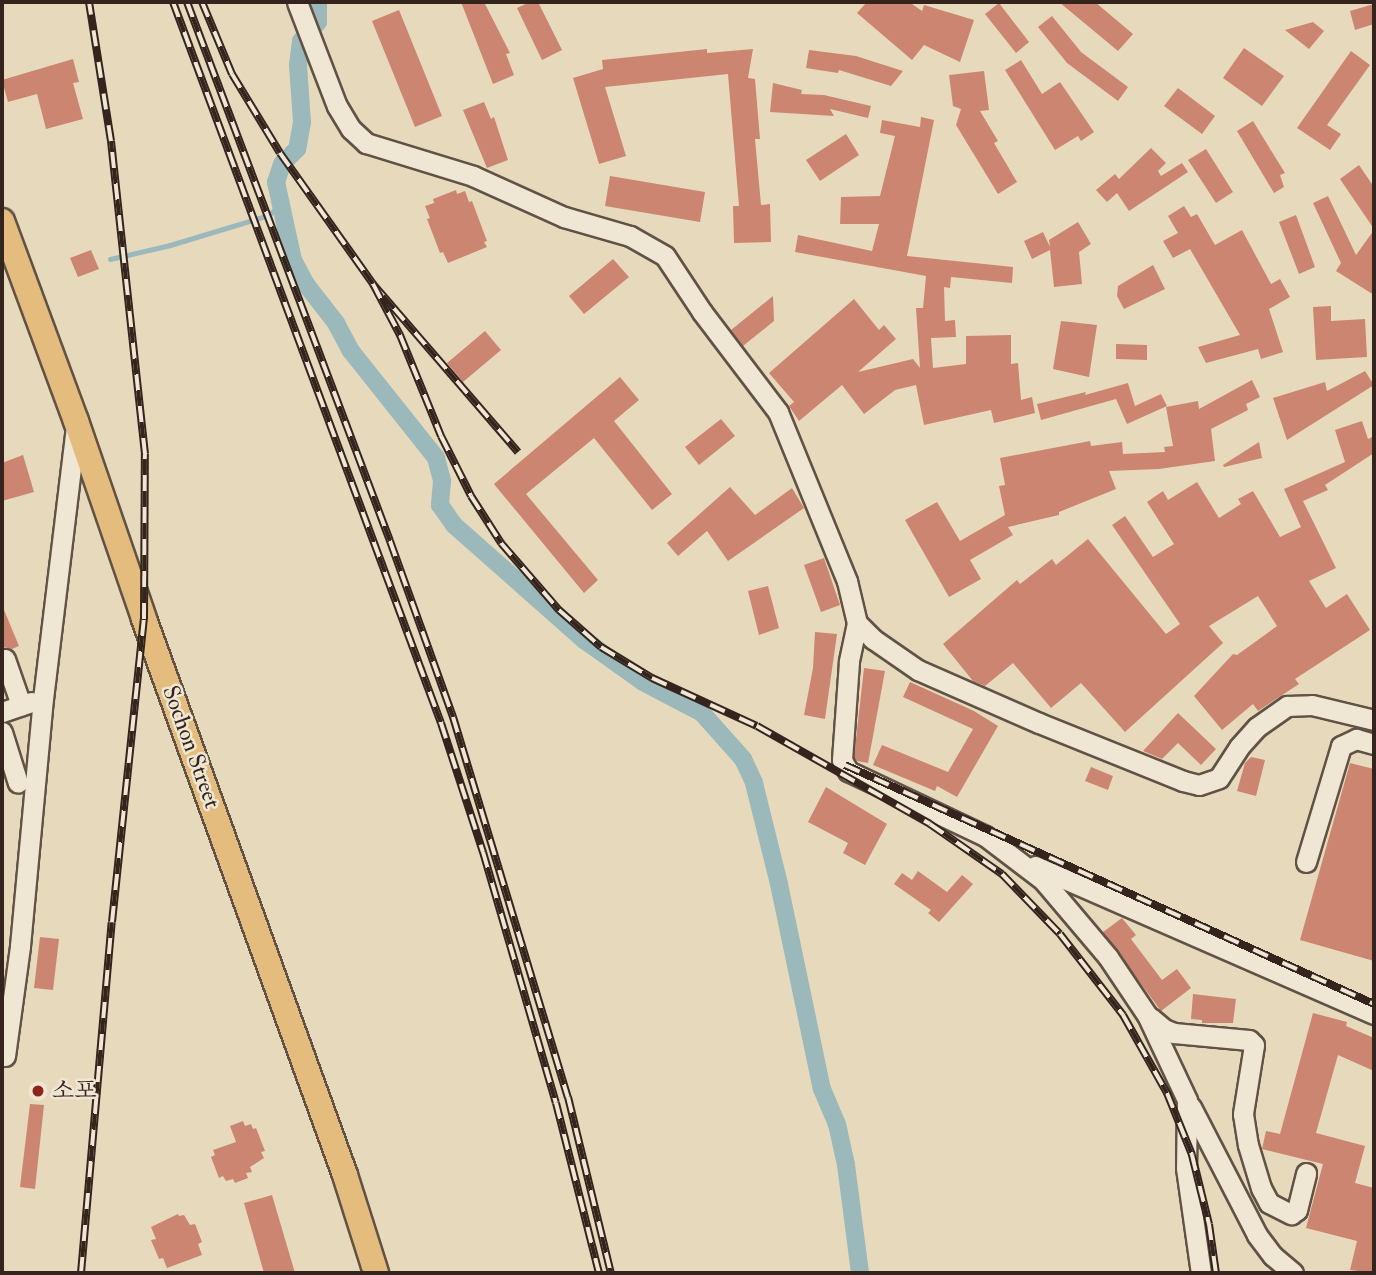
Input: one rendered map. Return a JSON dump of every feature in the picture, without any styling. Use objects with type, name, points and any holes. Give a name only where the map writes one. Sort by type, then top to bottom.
[{"type":"main road","name":"Sochon Street","points":[[2,221],[340,1162],[376,1273]]},
{"type":"street","points":[[297,2],[337,106],[351,129],[366,144],[473,176],[564,217],[630,236],[665,257],[702,312],[778,412],[847,581],[857,623],[849,662],[842,760],[848,771],[985,835],[1052,889],[1108,957],[1147,1015],[1187,1100],[1257,1235],[1273,1256],[1293,1273]]},
{"type":"street","points":[[18,783],[43,699],[76,421]]},
{"type":"street","points":[[857,623],[873,639],[918,670],[1182,781],[1209,784],[1219,778],[1239,747],[1257,727],[1287,706],[1312,705],[1374,720]]},
{"type":"street","points":[[6,672],[21,705]]},
{"type":"street","points":[[2,712],[43,699]]},
{"type":"street","points":[[2,732],[18,783],[20,946],[5,1056]]},
{"type":"street","points":[[1306,862],[1341,746],[1356,739],[1374,744]]},
{"type":"street","points":[[1012,855],[1374,1014]]},
{"type":"street","points":[[1147,1015],[1164,1030],[1174,1033],[1250,1040],[1254,1045],[1243,1114],[1248,1145],[1269,1203],[1291,1214],[1297,1210],[1306,1173]]},
{"type":"street","points":[[1187,1100],[1186,1168],[1201,1273]]},
{"type":"building","points":[[461,2],[484,2],[510,53],[506,54],[514,75],[493,84]]},
{"type":"building","points":[[530,2],[538,2],[562,50],[542,60],[517,8]]},
{"type":"building","points":[[867,2],[909,2],[922,11],[924,5],[974,20],[960,62],[924,45],[912,60],[857,13]]},
{"type":"building","points":[[1059,2],[1095,2],[1133,34],[1118,51]]},
{"type":"building","points":[[999,3],[1029,42],[1016,53],[985,14]]},
{"type":"building","points":[[1374,4],[1374,24],[1355,30],[1350,11]]},
{"type":"building","points":[[399,10],[442,116],[415,127],[372,21]]},
{"type":"building","points":[[1052,16],[1081,52],[1128,87],[1118,101],[1067,63],[1038,27]]},
{"type":"building","points":[[1313,22],[1324,31],[1309,49],[1285,30]]},
{"type":"building","points":[[1244,48],[1284,76],[1262,106],[1223,78]]},
{"type":"building","points":[[707,49],[707,53],[753,49],[748,78],[755,79],[760,139],[755,139],[761,205],[770,204],[771,242],[734,243],[733,206],[739,206],[728,74],[605,87],[626,156],[599,164],[573,78],[603,69],[602,60]]},
{"type":"building","points":[[809,50],[856,56],[903,71],[891,86],[839,70],[838,73],[806,68]]},
{"type":"building","points":[[1351,51],[1370,65],[1327,125],[1341,134],[1330,150],[1297,128]]},
{"type":"building","points":[[73,59],[79,82],[73,83],[83,119],[46,129],[37,94],[8,102],[2,80]]},
{"type":"building","points":[[1021,60],[1042,94],[1060,82],[1094,132],[1081,141],[1078,136],[1055,150],[1005,70]]},
{"type":"building","points":[[984,71],[989,110],[980,111],[998,141],[994,143],[1017,182],[998,194],[956,125],[961,109],[953,106],[949,75]]},
{"type":"building","points":[[773,83],[802,90],[801,94],[824,95],[871,106],[868,118],[830,109],[834,116],[770,112]]},
{"type":"building","points":[[1178,88],[1215,116],[1202,134],[1164,106]]},
{"type":"building","points":[[484,102],[491,119],[494,117],[508,160],[487,168],[463,110]]},
{"type":"building","points":[[921,117],[934,120],[907,256],[1013,267],[1012,283],[951,277],[950,288],[944,287],[945,321],[955,320],[956,337],[931,338],[933,368],[966,364],[966,336],[1011,335],[1011,364],[1018,363],[1021,400],[1032,397],[1035,413],[994,423],[991,410],[924,425],[916,385],[895,390],[864,414],[842,385],[799,421],[789,406],[794,402],[769,373],[854,299],[879,330],[884,325],[896,339],[858,372],[913,359],[920,368],[916,308],[923,308],[926,276],[795,252],[798,235],[872,251],[879,224],[840,224],[841,197],[880,196],[895,136],[880,133],[882,120],[920,127]]},
{"type":"building","points":[[1253,121],[1285,173],[1280,175],[1284,187],[1274,193],[1237,131]]},
{"type":"building","points":[[846,134],[859,155],[820,181],[806,160]]},
{"type":"building","points":[[1151,148],[1166,163],[1158,171],[1161,176],[1182,163],[1188,172],[1129,211],[1117,193],[1107,202],[1096,190],[1115,174],[1119,179]]},
{"type":"building","points":[[1206,149],[1233,192],[1216,203],[1188,160]]},
{"type":"building","points":[[1359,165],[1374,187],[1374,229],[1340,179]]},
{"type":"building","points":[[610,176],[705,192],[700,222],[605,206]]},
{"type":"building","points":[[456,190],[457,194],[465,191],[469,202],[472,201],[487,247],[448,263],[443,252],[440,253],[425,206],[434,203],[433,199]]},
{"type":"building","points":[[1328,196],[1356,255],[1374,230],[1374,295],[1336,271],[1341,263],[1313,203]]},
{"type":"building","points":[[1184,206],[1191,217],[1197,214],[1215,245],[1242,230],[1271,284],[1280,279],[1290,297],[1269,309],[1283,352],[1261,359],[1258,349],[1206,363],[1198,347],[1240,335],[1190,249],[1173,258],[1163,241],[1178,233],[1168,216]]},
{"type":"building","points":[[1296,215],[1315,267],[1299,274],[1279,222]]},
{"type":"building","points":[[1078,222],[1091,244],[1079,252],[1082,284],[1054,287],[1050,250],[1032,259],[1024,241],[1043,232],[1050,247],[1049,240]]},
{"type":"building","points":[[91,250],[99,269],[78,277],[70,258]]},
{"type":"building","points":[[613,259],[629,277],[584,314],[569,296]]},
{"type":"building","points":[[1153,265],[1165,289],[1124,309],[1117,296],[1118,286]]},
{"type":"building","points":[[773,296],[774,321],[743,346],[731,330]]},
{"type":"building","points":[[1331,306],[1331,321],[1365,319],[1367,357],[1316,360],[1313,307]]},
{"type":"building","points":[[1061,321],[1097,325],[1089,377],[1053,369]]},
{"type":"building","points":[[485,331],[501,350],[463,382],[447,363]]},
{"type":"building","points":[[1116,344],[1147,345],[1147,360],[1116,359]]},
{"type":"building","points":[[1365,371],[1374,385],[1287,440],[1273,398],[1325,382],[1327,391]]},
{"type":"building","points":[[620,377],[639,400],[614,421],[672,494],[652,510],[594,438],[526,494],[598,580],[584,593],[494,484]]},
{"type":"building","points":[[1252,380],[1260,397],[1246,404],[1248,410],[1211,429],[1215,461],[1159,469],[1109,471],[1116,489],[1059,512],[1059,515],[1008,527],[1013,535],[970,560],[981,579],[949,597],[905,520],[937,502],[960,541],[1005,515],[999,486],[1005,485],[1000,458],[1090,441],[1091,446],[1122,442],[1123,454],[1165,452],[1164,447],[1173,446],[1166,407],[1198,401],[1199,409]]},
{"type":"building","points":[[1128,383],[1135,406],[1161,394],[1167,406],[1127,424],[1116,399],[1041,420],[1037,404]]},
{"type":"building","points":[[721,419],[735,436],[699,465],[685,447]]},
{"type":"building","points":[[1362,421],[1368,439],[1374,436],[1374,453],[1325,485],[1328,490],[1303,501],[1336,568],[1309,581],[1326,608],[1347,594],[1370,630],[1295,679],[1299,684],[1258,711],[1253,704],[1222,730],[1194,696],[1233,654],[1237,655],[1277,626],[1258,596],[1209,626],[1223,643],[1125,732],[1081,683],[1051,708],[1013,663],[985,686],[973,681],[943,644],[1017,580],[1020,584],[1052,559],[1056,565],[1088,539],[1166,634],[1180,624],[1112,525],[1125,516],[1153,557],[1174,544],[1147,502],[1163,491],[1168,500],[1197,482],[1219,518],[1241,504],[1238,499],[1253,491],[1280,537],[1301,527],[1284,489],[1345,462],[1335,430]]},
{"type":"building","points":[[1259,442],[1262,458],[1224,467],[1223,465]]},
{"type":"building","points":[[23,455],[34,492],[2,501],[2,463]]},
{"type":"building","points":[[730,487],[755,515],[792,488],[804,508],[728,561],[707,531],[678,556],[667,543]]},
{"type":"building","points":[[824,558],[840,605],[821,612],[804,565]]},
{"type":"building","points":[[768,586],[779,628],[759,635],[748,591]]},
{"type":"building","points":[[2,605],[19,646],[12,649],[2,647]]},
{"type":"building","points":[[815,632],[837,634],[825,719],[804,715],[813,668]]},
{"type":"building","points":[[864,668],[885,671],[868,763],[857,761],[854,757]]},
{"type":"building","points":[[910,682],[974,711],[998,726],[957,797],[937,786],[935,791],[873,765],[882,745],[948,772],[973,729],[903,697]]},
{"type":"building","points":[[1178,713],[1216,749],[1201,765],[1178,743],[1162,759],[1143,751]]},
{"type":"building","points":[[1251,757],[1265,760],[1256,796],[1237,791],[1245,763]]},
{"type":"building","points":[[1350,763],[1374,769],[1374,961],[1300,940]]},
{"type":"building","points":[[1091,767],[1113,776],[1108,790],[1085,781]]},
{"type":"building","points":[[826,787],[887,824],[865,865],[843,853],[848,843],[808,822]]},
{"type":"building","points":[[918,871],[947,892],[962,875],[973,884],[939,922],[928,913],[931,910],[894,884],[902,873],[912,880]]},
{"type":"building","points":[[1122,918],[1136,935],[1131,939],[1162,980],[1177,969],[1191,988],[1161,1011],[1103,932]]},
{"type":"building","points":[[40,937],[59,939],[53,990],[34,988]]},
{"type":"building","points":[[1193,994],[1236,999],[1233,1023],[1202,1023],[1202,1020],[1191,1019]]},
{"type":"building","points":[[1313,1013],[1347,1022],[1346,1026],[1374,1038],[1374,1071],[1338,1055],[1316,1133],[1365,1146],[1355,1183],[1374,1188],[1374,1273],[1350,1270],[1357,1241],[1306,1228],[1323,1164],[1262,1149],[1266,1131],[1280,1134]]},
{"type":"building","points":[[30,1104],[44,1105],[35,1189],[20,1187]]},
{"type":"building","points":[[243,1121],[245,1126],[251,1124],[253,1129],[256,1128],[265,1151],[261,1152],[264,1158],[250,1167],[252,1172],[246,1173],[248,1178],[235,1183],[233,1179],[226,1181],[223,1176],[219,1178],[211,1157],[215,1155],[213,1150],[236,1142],[230,1126]]},
{"type":"building","points":[[272,1195],[295,1273],[264,1273],[244,1203]]},
{"type":"building","points":[[178,1214],[184,1215],[190,1225],[195,1224],[202,1242],[198,1244],[202,1255],[167,1268],[163,1258],[159,1259],[151,1240],[156,1239],[151,1227]]},
{"type":"waterway","points":[[318,2],[318,22],[301,41],[298,65],[302,122],[297,149],[282,164],[276,182],[293,260],[305,283],[336,323],[351,351],[436,458],[442,481],[440,505],[454,525],[584,640],[643,682],[702,713],[743,759],[754,783],[779,884],[822,1089],[837,1124],[846,1165],[860,1273]]},
{"type":"waterway","points":[[110,259],[170,245],[269,215],[280,204]]},
{"type":"railway","points":[[81,1273],[112,922],[144,619],[145,454],[111,141],[89,2]]},
{"type":"railway","points":[[173,2],[441,723],[483,852],[556,1103],[599,1273]]},
{"type":"railway","points":[[187,2],[390,541],[453,717],[568,1097],[611,1273]]},
{"type":"railway","points":[[202,2],[232,74],[280,153],[373,284],[518,452]]},
{"type":"railway","points":[[373,284],[400,335],[441,436],[471,496],[501,543],[559,610],[601,647],[652,678],[757,726],[930,824],[1002,874],[1060,934],[1123,1015],[1167,1093],[1192,1155],[1209,1224],[1216,1273]]},
{"type":"railway","points":[[845,765],[1374,1004]]},
{"type":"place","name":"소포","points":[[38,1091]]}]
